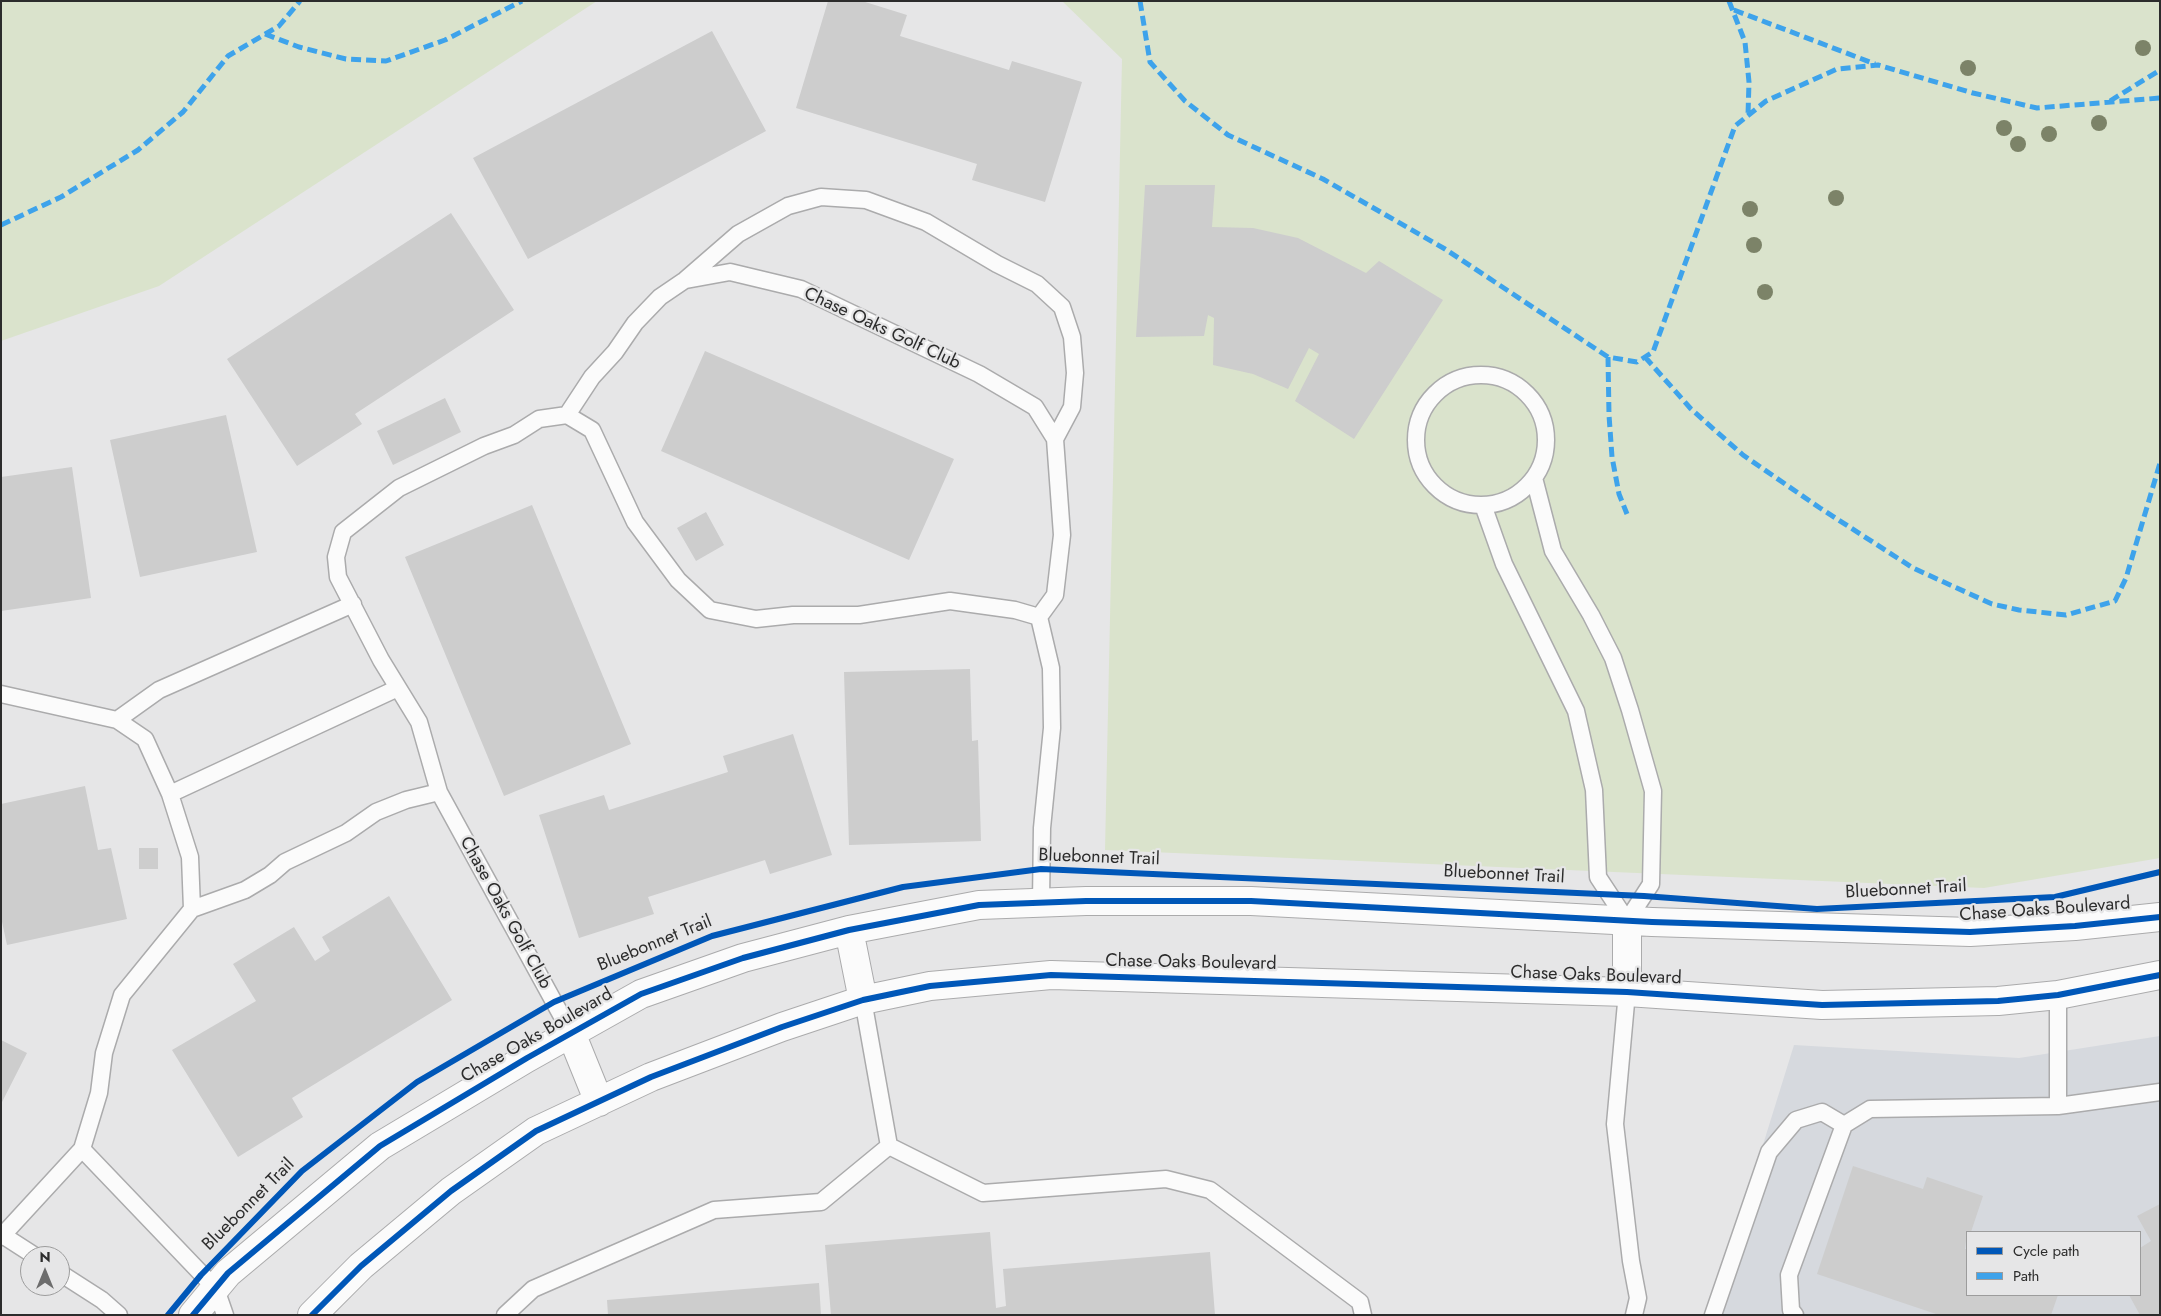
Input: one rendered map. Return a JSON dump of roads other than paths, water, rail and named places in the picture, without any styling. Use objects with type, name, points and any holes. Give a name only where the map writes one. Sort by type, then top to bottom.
[{"type":"street","name":"Chase Oaks Boulevard","points":[[193,1315],[228,1273],[380,1146],[527,1058],[641,994],[743,958],[849,930],[979,905],[1041,902],[1251,901],[1627,921],[1970,932],[2075,926],[2160,917]]},
{"type":"street","points":[[1627,921],[1627,992]]},
{"type":"street","points":[[849,930],[863,1000]]},
{"type":"street","name":"Chase Oaks Boulevard","points":[[312,1315],[361,1266],[451,1191],[536,1131],[651,1077],[782,1027],[863,1000],[930,986],[1051,975],[1627,992],[1822,1005],[1998,1001],[2058,996],[2160,975]]},
{"type":"street","points":[[571,1033],[599,1102]]},
{"type":"lane","name":"Chase Oaks Golf Club","points":[[571,1033],[438,792],[418,722],[381,660],[338,577],[336,557],[343,532],[399,488],[484,446],[514,435],[539,419],[567,415],[592,377],[615,352],[635,323],[660,297],[685,280],[738,234],[788,206],[821,197],[866,200],[926,222],[997,264],[1037,284],[1062,308],[1072,337],[1075,373],[1072,407],[1055,440]]},
{"type":"lane","name":"Chase Oaks Golf Club","points":[[685,280],[730,272],[801,289],[995,384],[1035,407],[1055,440],[1062,535],[1055,595],[1039,617]]},
{"type":"lane","points":[[1478,374],[1507,379],[1531,397],[1545,422],[1546,452],[1534,478],[1512,498],[1483,505],[1460,502],[1439,490],[1424,472],[1416,450],[1417,426],[1424,406],[1439,390],[1457,379],[1478,374]]},
{"type":"lane","points":[[567,415],[592,430],[635,522],[678,580],[710,610],[756,619],[794,615],[859,615],[950,601],[1015,610],[1039,617],[1051,668],[1052,728],[1042,828],[1041,902]]},
{"type":"lane","points":[[1483,505],[1504,564],[1576,711],[1594,790],[1598,877],[1627,921],[1651,884],[1653,791],[1613,658],[1591,615],[1552,551],[1534,478]]},
{"type":"lane","points":[[117,720],[159,690],[353,604]]},
{"type":"lane","points":[[170,794],[398,688]]},
{"type":"lane","points":[[1,694],[117,720],[144,739],[170,794],[190,857],[192,909]]},
{"type":"lane","points":[[20,1247],[2,1236],[82,1149],[100,1093],[104,1053],[122,995],[192,909],[245,890],[270,875],[285,862],[346,833],[376,812],[406,800],[438,792]]},
{"type":"lane","points":[[1627,992],[1615,1124],[1631,1261],[1638,1298],[1634,1315]]},
{"type":"lane","points":[[2058,996],[2058,1106]]},
{"type":"lane","points":[[863,1000],[889,1146]]},
{"type":"lane","points":[[1794,1315],[1791,1310],[1789,1275],[1844,1125],[1870,1109],[2058,1106],[2160,1092]]},
{"type":"lane","points":[[1714,1315],[1769,1152],[1796,1120],[1822,1112],[1844,1125]]},
{"type":"lane","points":[[505,1315],[533,1289],[714,1210],[821,1202],[889,1146]]},
{"type":"lane","points":[[889,1146],[984,1193],[1166,1179],[1210,1190],[1360,1302],[1363,1315]]},
{"type":"lane","points":[[82,1149],[216,1289],[225,1315]]},
{"type":"lane","points":[[70,1279],[102,1300],[119,1315]]}]
